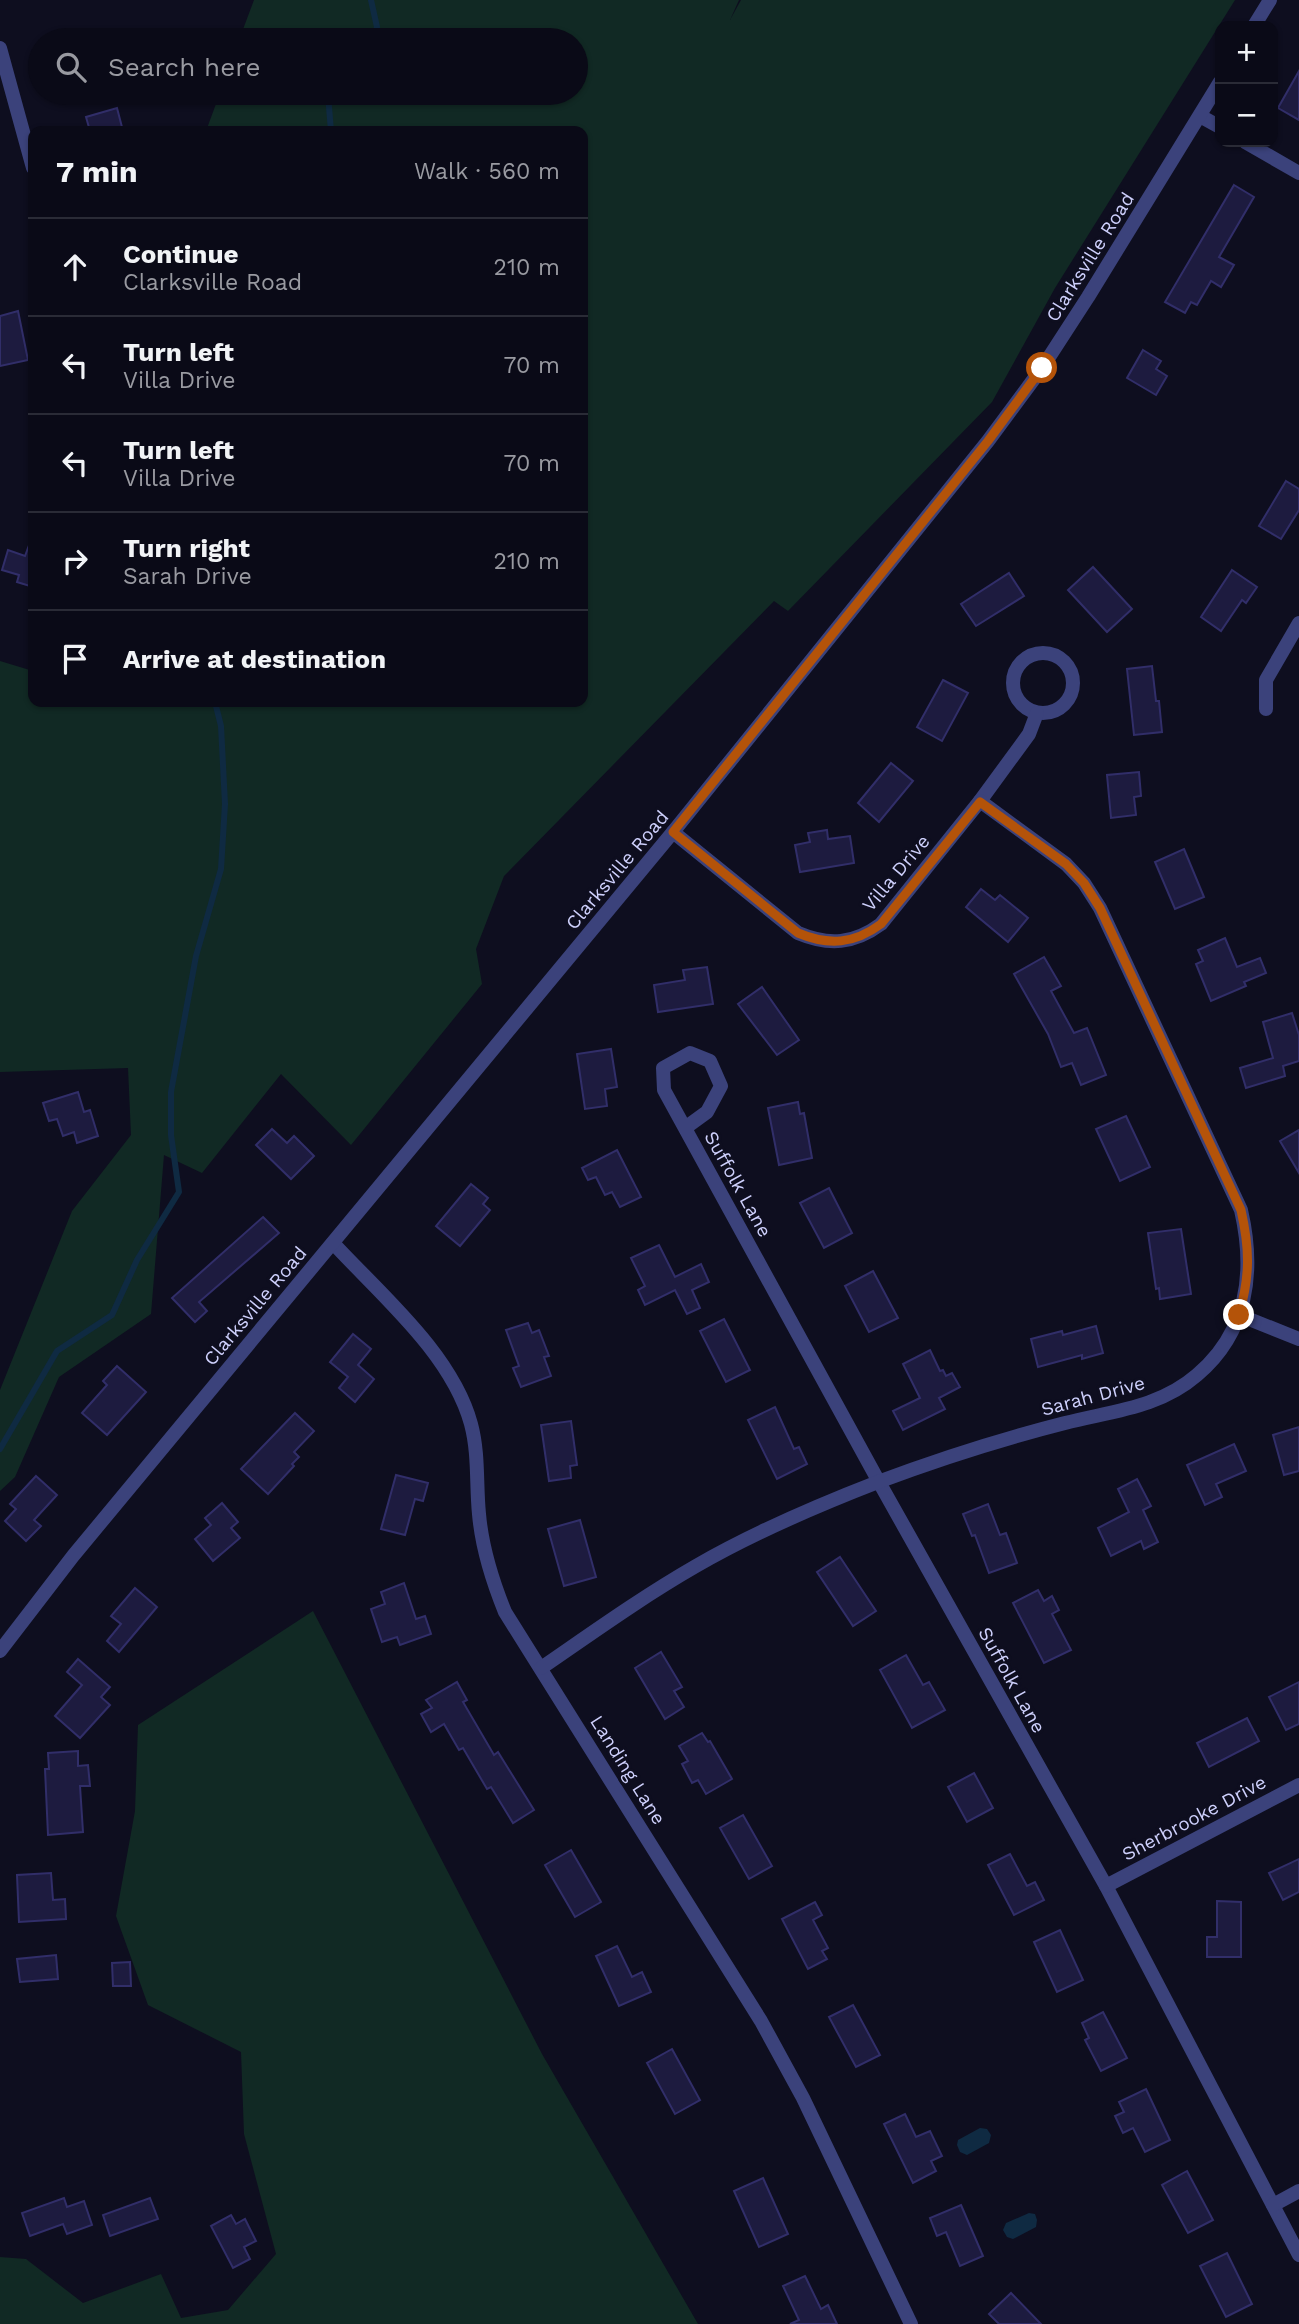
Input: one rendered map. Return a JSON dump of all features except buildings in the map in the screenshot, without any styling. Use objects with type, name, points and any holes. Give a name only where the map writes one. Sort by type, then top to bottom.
[{"type":"street","points":[[1257,21],[1270,0]]},
{"type":"street","points":[[0,48],[28,150]]},
{"type":"street","name":"Clarksville Road","points":[[0,1651],[73,1556],[673,832],[988,441],[1088,298],[1219,84]]},
{"type":"street","points":[[1200,116],[1215,124]]},
{"type":"street","points":[[1254,147],[1299,173]]},
{"type":"street","points":[[1266,709],[1266,680],[1299,624]]},
{"type":"street","points":[[1048,653],[1067,666],[1072,677],[1072,688],[1068,699],[1060,708],[1037,713],[1018,700],[1013,689],[1013,678],[1017,667],[1025,658],[1048,653]]},
{"type":"street","name":"Villa Drive","points":[[673,832],[798,933],[833,943],[860,937],[881,924],[980,802],[1029,734],[1037,713]]},
{"type":"street","name":"Sarah Drive","points":[[541,1668],[633,1604],[697,1565],[762,1531],[879,1482],[1014,1437],[1152,1403],[1178,1390],[1199,1374],[1217,1354],[1239,1315],[1246,1292],[1249,1265],[1241,1210],[1100,908],[1084,883],[1066,864],[980,802]]},
{"type":"street","name":"Suffolk Lane","points":[[685,1128],[707,1112],[721,1086],[710,1062],[690,1053],[663,1068],[664,1090],[879,1482],[1106,1886],[1299,2255]]},
{"type":"street","name":"Landing Lane","points":[[332,1243],[429,1346],[446,1368],[471,1424],[477,1455],[478,1514],[483,1548],[492,1581],[505,1612],[761,2021],[803,2098],[911,2324]]},
{"type":"street","points":[[1239,1315],[1299,1339]]},
{"type":"street","name":"Sherbrooke Drive","points":[[1106,1886],[1299,1785]]},
{"type":"street","points":[[1273,2205],[1299,2191]]},
{"type":"green space","points":[[254,0],[739,0],[730,20],[741,0],[1235,0],[1222,21],[1215,21],[1215,32],[1055,288],[992,402],[788,611],[774,601],[504,876],[476,949],[482,984],[351,1145],[281,1074],[202,1173],[164,1155],[151,1314],[59,1377],[15,1477],[0,1491],[0,1390],[72,1211],[131,1135],[128,1068],[0,1072],[0,661],[28,669],[28,707],[588,707],[588,126],[208,126],[216,105],[588,105],[588,28],[244,28]]},
{"type":"green space","points":[[313,1611],[542,2054],[698,2324],[0,2324],[0,2257],[26,2259],[83,2303],[161,2274],[181,2318],[228,2310],[276,2254],[244,2134],[241,2052],[148,2005],[116,1916],[135,1811],[138,1725]]},
{"type":"water","points":[[980,2128],[987,2129],[991,2135],[989,2143],[967,2155],[960,2152],[958,2140]]},
{"type":"water","points":[[1029,2213],[1035,2214],[1036,2227],[1013,2239],[1007,2237],[1003,2230],[1006,2223]]},
{"type":"waterway","points":[[371,0],[377,28]]},
{"type":"waterway","points":[[329,105],[331,126]]},
{"type":"waterway","points":[[0,1449],[57,1351],[112,1315],[137,1260],[179,1192],[171,1135],[171,1092],[196,956],[221,869],[225,804],[221,726],[216,707]]},
{"type":"route","points":[[1042,368],[988,441],[673,832],[798,933],[833,943],[869,933],[881,924],[980,802],[1066,864],[1084,883],[1100,908],[1241,1210],[1249,1265],[1246,1292],[1239,1315]]}]
